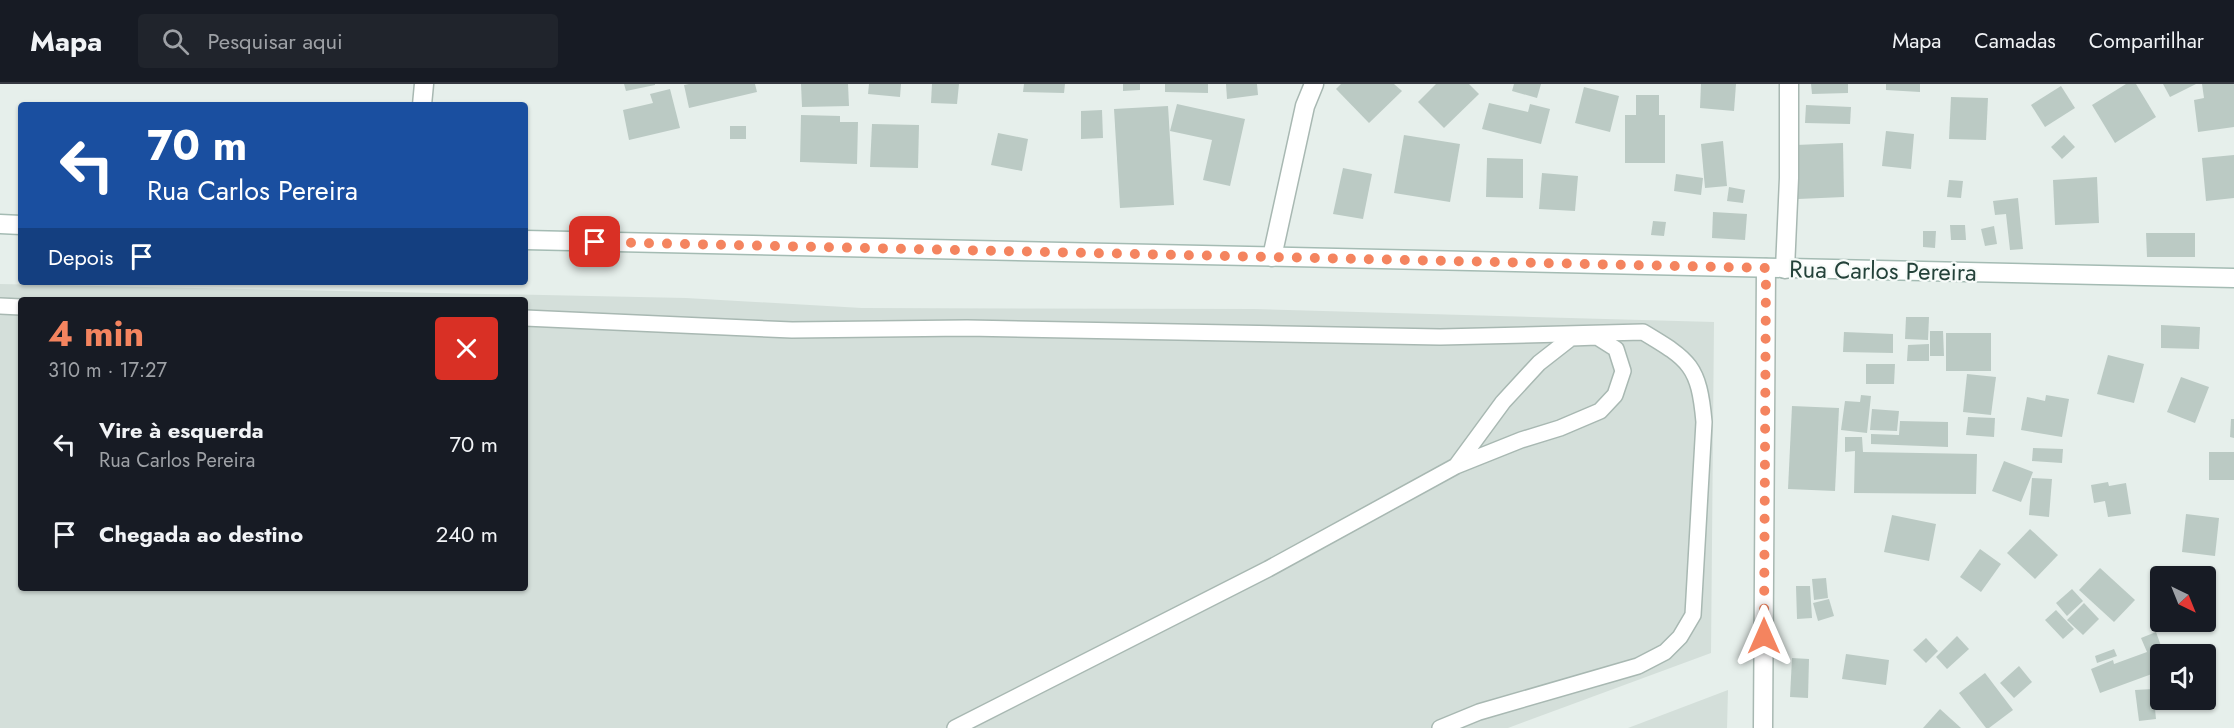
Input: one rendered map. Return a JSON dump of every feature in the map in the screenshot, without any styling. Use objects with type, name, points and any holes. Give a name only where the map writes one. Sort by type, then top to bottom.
[{"type":"main road","points":[[422,102],[424,84]]},
{"type":"main road","points":[[1272,258],[1305,106],[1314,84]]},
{"type":"main road","points":[[1785,269],[1789,178],[1789,84]]},
{"type":"main road","points":[[0,224],[18,225]]},
{"type":"main road","name":"Rua Carlos Pereira","points":[[528,240],[2234,278]]},
{"type":"main road","points":[[1763,728],[1766,268]]},
{"type":"lane","points":[[0,306],[18,307]]},
{"type":"lane","points":[[528,318],[792,330],[967,328],[1440,337],[1643,332],[1690,365],[1701,390],[1704,422],[1693,615],[1680,637],[1665,651],[1638,666],[1479,712],[1440,728]]},
{"type":"lane","points":[[955,728],[1268,569],[1456,466],[1600,411],[1615,395],[1623,371],[1616,349],[1597,337],[1571,338],[1539,363],[1503,402],[1456,466]]},
{"type":"shaded area","points":[[0,284],[686,298],[862,308],[1254,309],[1714,322],[1711,653],[1508,728],[0,728]]},
{"type":"shaded area","points":[[1728,690],[1727,728],[1628,728]]},
{"type":"building","points":[[624,84],[655,84],[655,85],[626,91]]},
{"type":"building","points":[[755,84],[757,92],[689,108],[684,85]]},
{"type":"building","points":[[801,84],[848,84],[849,106],[802,107]]},
{"type":"building","points":[[869,84],[901,84],[900,97],[868,94]]},
{"type":"building","points":[[932,84],[959,84],[957,104],[931,103]]},
{"type":"building","points":[[1024,84],[1065,84],[1064,93],[1023,92]]},
{"type":"building","points":[[1123,84],[1140,84],[1140,90],[1123,91]]},
{"type":"building","points":[[1165,84],[1208,84],[1208,93],[1165,92]]},
{"type":"building","points":[[1226,84],[1257,84],[1258,95],[1227,99]]},
{"type":"building","points":[[1341,84],[1394,84],[1402,91],[1369,123],[1336,89]]},
{"type":"building","points":[[1436,84],[1469,84],[1479,94],[1444,128],[1418,102]]},
{"type":"building","points":[[1514,84],[1541,84],[1537,98],[1512,91]]},
{"type":"building","points":[[1701,84],[1736,84],[1734,111],[1700,108]]},
{"type":"building","points":[[1811,84],[1848,84],[1848,93],[1812,94]]},
{"type":"building","points":[[1886,84],[1920,84],[1920,92],[1886,90]]},
{"type":"building","points":[[2126,84],[2136,84],[2156,117],[2115,143],[2092,105]]},
{"type":"building","points":[[2163,84],[2196,84],[2170,97]]},
{"type":"building","points":[[2202,84],[2234,84],[2234,127],[2198,132],[2194,100],[2204,98]]},
{"type":"building","points":[[2061,86],[2075,108],[2045,127],[2031,105]]},
{"type":"building","points":[[1584,87],[1619,96],[1610,132],[1575,123]]},
{"type":"building","points":[[670,89],[680,128],[629,140],[623,110],[653,103],[650,94]]},
{"type":"building","points":[[1636,95],[1659,95],[1659,115],[1665,115],[1665,163],[1625,163],[1625,115],[1636,115]]},
{"type":"building","points":[[1951,97],[1988,98],[1986,140],[1949,139]]},
{"type":"building","points":[[1489,103],[1528,112],[1530,104],[1550,109],[1541,144],[1482,129]]},
{"type":"building","points":[[1177,104],[1245,119],[1230,186],[1203,180],[1212,140],[1170,131]]},
{"type":"building","points":[[1806,105],[1851,107],[1850,124],[1805,123]]},
{"type":"building","points":[[1168,106],[1174,205],[1120,208],[1114,109]]},
{"type":"building","points":[[1102,110],[1103,138],[1081,139],[1081,111]]},
{"type":"building","points":[[801,115],[840,116],[840,122],[858,122],[857,164],[800,162]]},
{"type":"building","points":[[872,124],[919,125],[918,168],[870,167]]},
{"type":"building","points":[[730,126],[746,126],[746,139],[730,139]]},
{"type":"building","points":[[1886,131],[1914,134],[1911,169],[1882,166]]},
{"type":"building","points":[[998,133],[1028,139],[1022,171],[991,165]]},
{"type":"building","points":[[1404,135],[1460,144],[1450,202],[1394,193]]},
{"type":"building","points":[[2064,135],[2075,147],[2062,159],[2051,147]]},
{"type":"building","points":[[1723,141],[1727,186],[1705,188],[1701,144]]},
{"type":"building","points":[[1843,143],[1844,197],[1798,199],[1796,145]]},
{"type":"building","points":[[2234,155],[2234,198],[2206,201],[2202,158]]},
{"type":"building","points":[[1487,158],[1523,159],[1523,198],[1486,197]]},
{"type":"building","points":[[1343,168],[1372,174],[1363,219],[1333,214]]},
{"type":"building","points":[[1542,173],[1578,176],[1575,211],[1539,209]]},
{"type":"building","points":[[1676,174],[1703,178],[1701,195],[1674,191]]},
{"type":"building","points":[[2097,177],[2099,223],[2055,225],[2053,180]]},
{"type":"building","points":[[1949,180],[1963,181],[1961,198],[1947,197]]},
{"type":"building","points":[[1729,187],[1745,190],[1743,203],[1727,201]]},
{"type":"building","points":[[2018,198],[2023,249],[2010,250],[2006,214],[1995,215],[1993,201]]},
{"type":"building","points":[[1713,212],[1747,214],[1745,240],[1712,238]]},
{"type":"building","points":[[1653,221],[1666,222],[1664,236],[1651,235]]},
{"type":"building","points":[[1950,225],[1965,225],[1966,240],[1951,240]]},
{"type":"building","points":[[1994,226],[1997,244],[1985,246],[1981,229]]},
{"type":"building","points":[[1923,231],[1936,231],[1935,248],[1923,247]]},
{"type":"building","points":[[2146,233],[2195,233],[2195,257],[2147,257]]},
{"type":"building","points":[[1906,317],[1929,317],[1928,340],[1905,339]]},
{"type":"building","points":[[2161,325],[2200,327],[2199,349],[2161,348]]},
{"type":"building","points":[[1930,331],[1943,331],[1944,356],[1930,356]]},
{"type":"building","points":[[1844,332],[1893,334],[1893,353],[1843,352]]},
{"type":"building","points":[[1946,333],[1991,333],[1991,371],[1946,371]]},
{"type":"building","points":[[1929,344],[1929,361],[1907,361],[1908,345]]},
{"type":"building","points":[[2108,355],[2144,364],[2134,403],[2097,394]]},
{"type":"building","points":[[1866,364],[1895,364],[1894,384],[1866,384]]},
{"type":"building","points":[[1967,374],[1996,377],[1991,415],[1963,412]]},
{"type":"building","points":[[2181,377],[2209,387],[2195,423],[2167,412]]},
{"type":"building","points":[[1861,395],[1871,396],[1867,433],[1841,430],[1845,401],[1860,402]]},
{"type":"building","points":[[2046,395],[2069,399],[2062,437],[2021,430],[2027,397],[2045,401]]},
{"type":"building","points":[[1792,406],[1839,408],[1835,491],[1788,489]]},
{"type":"building","points":[[1872,409],[1899,411],[1897,431],[1870,430]]},
{"type":"building","points":[[1968,417],[1995,418],[1994,437],[1966,435]]},
{"type":"building","points":[[2231,419],[2234,419],[2234,438],[2230,437]]},
{"type":"building","points":[[1900,421],[1948,422],[1948,447],[1871,444],[1871,434],[1899,435]]},
{"type":"building","points":[[1845,437],[1862,437],[1863,452],[1977,454],[1976,494],[1854,493],[1855,451],[1845,452]]},
{"type":"building","points":[[2033,448],[2063,449],[2062,463],[2032,461]]},
{"type":"building","points":[[2209,452],[2234,452],[2234,480],[2209,480]]},
{"type":"building","points":[[2004,461],[2033,472],[2021,502],[1992,491]]},
{"type":"building","points":[[2032,478],[2052,479],[2049,517],[2029,515]]},
{"type":"building","points":[[2108,482],[2109,486],[2126,483],[2131,514],[2108,517],[2105,501],[2094,503],[2091,485]]},
{"type":"building","points":[[2186,514],[2219,518],[2215,556],[2182,552]]},
{"type":"building","points":[[1892,515],[1936,524],[1929,561],[1884,552]]},
{"type":"building","points":[[2030,529],[2058,555],[2035,579],[2007,553]]},
{"type":"building","points":[[1980,549],[2001,564],[1981,592],[1960,577]]},
{"type":"building","points":[[2100,568],[2135,600],[2114,622],[2079,590]]},
{"type":"building","points":[[1826,578],[1828,598],[1814,600],[1812,579]]},
{"type":"building","points":[[1796,586],[1810,586],[1812,618],[1797,619]]},
{"type":"building","points":[[2072,589],[2083,601],[2067,616],[2056,603]]},
{"type":"building","points":[[1829,599],[1834,616],[1818,621],[1813,603]]},
{"type":"building","points":[[2084,603],[2099,619],[2083,635],[2067,620]]},
{"type":"building","points":[[2056,610],[2074,629],[2063,639],[2045,620]]},
{"type":"building","points":[[2156,632],[2160,644],[2150,644],[2150,675],[2100,693],[2091,669],[2113,660],[2114,664],[2147,652],[2141,638]]},
{"type":"building","points":[[1957,636],[1969,649],[1947,669],[1936,657]]},
{"type":"building","points":[[1926,638],[1938,651],[1926,663],[1913,650]]},
{"type":"building","points":[[2114,649],[2117,656],[2097,663],[2095,656]]},
{"type":"building","points":[[1846,654],[1889,660],[1886,685],[1842,679]]},
{"type":"building","points":[[1792,658],[1809,659],[1808,698],[1790,697]]},
{"type":"building","points":[[2019,666],[2032,682],[2014,698],[2000,683]]},
{"type":"building","points":[[1985,673],[2013,710],[1989,728],[1986,728],[1959,693]]},
{"type":"building","points":[[2150,689],[2150,710],[2155,710],[2156,719],[2139,721],[2135,690]]},
{"type":"building","points":[[1940,709],[1961,728],[1923,728]]},
{"type":"route","points":[[595,242],[1766,268],[1764,636]]}]
